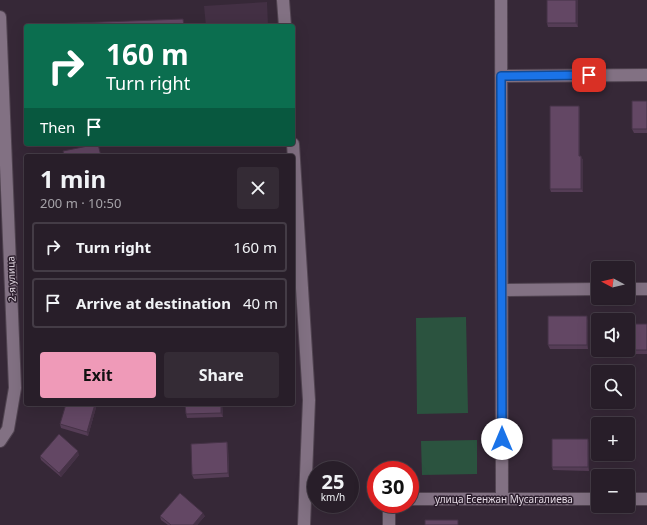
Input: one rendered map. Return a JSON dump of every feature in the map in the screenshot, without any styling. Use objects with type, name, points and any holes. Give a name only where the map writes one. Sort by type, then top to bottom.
[{"type":"street","points":[[283,0],[285,24]]},
{"type":"street","points":[[501,0],[502,499]]},
{"type":"street","name":"2-я улица","points":[[0,17],[15,388],[8,429],[0,442]]},
{"type":"street","points":[[501,76],[647,75]]},
{"type":"street","points":[[295,176],[309,400],[304,525]]},
{"type":"street","points":[[635,289],[647,289]]},
{"type":"street","points":[[502,290],[591,290]]},
{"type":"street","name":"улица Есенжан Мусагалиева","points":[[419,499],[591,499]]},
{"type":"street","points":[[635,499],[647,499]]},
{"type":"street","points":[[389,513],[389,525]]},
{"type":"shaded area","points":[[267,2],[268,24],[206,24],[204,6]]},
{"type":"green space","points":[[466,317],[468,413],[417,414],[416,318]]},
{"type":"green space","points":[[477,440],[477,474],[422,475],[421,441]]},
{"type":"building","points":[[547,0],[576,0],[576,23],[547,23]]},
{"type":"building","points":[[183,19],[184,24],[49,24]]},
{"type":"building","points":[[632,101],[647,101],[647,129],[632,129]]},
{"type":"building","points":[[550,106],[579,106],[579,156],[581,156],[581,189],[550,189]]},
{"type":"building","points":[[88,146],[98,146],[100,154],[64,154],[63,151]]},
{"type":"building","points":[[548,316],[587,316],[587,345],[548,345]]},
{"type":"building","points":[[635,324],[647,324],[647,350],[635,350]]},
{"type":"building","points":[[65,406],[94,406],[87,432],[60,424]]},
{"type":"building","points":[[185,406],[221,406],[221,413],[186,414]]},
{"type":"building","points":[[59,434],[78,451],[59,473],[40,456]]},
{"type":"building","points":[[552,439],[588,439],[588,467],[552,467]]},
{"type":"building","points":[[227,442],[228,473],[192,475],[191,444]]},
{"type":"building","points":[[180,493],[203,513],[193,525],[171,525],[160,516]]},
{"type":"building","points":[[425,520],[458,520],[458,525],[425,525]]},
{"type":"route","points":[[502,439],[501,76],[589,75]]}]
